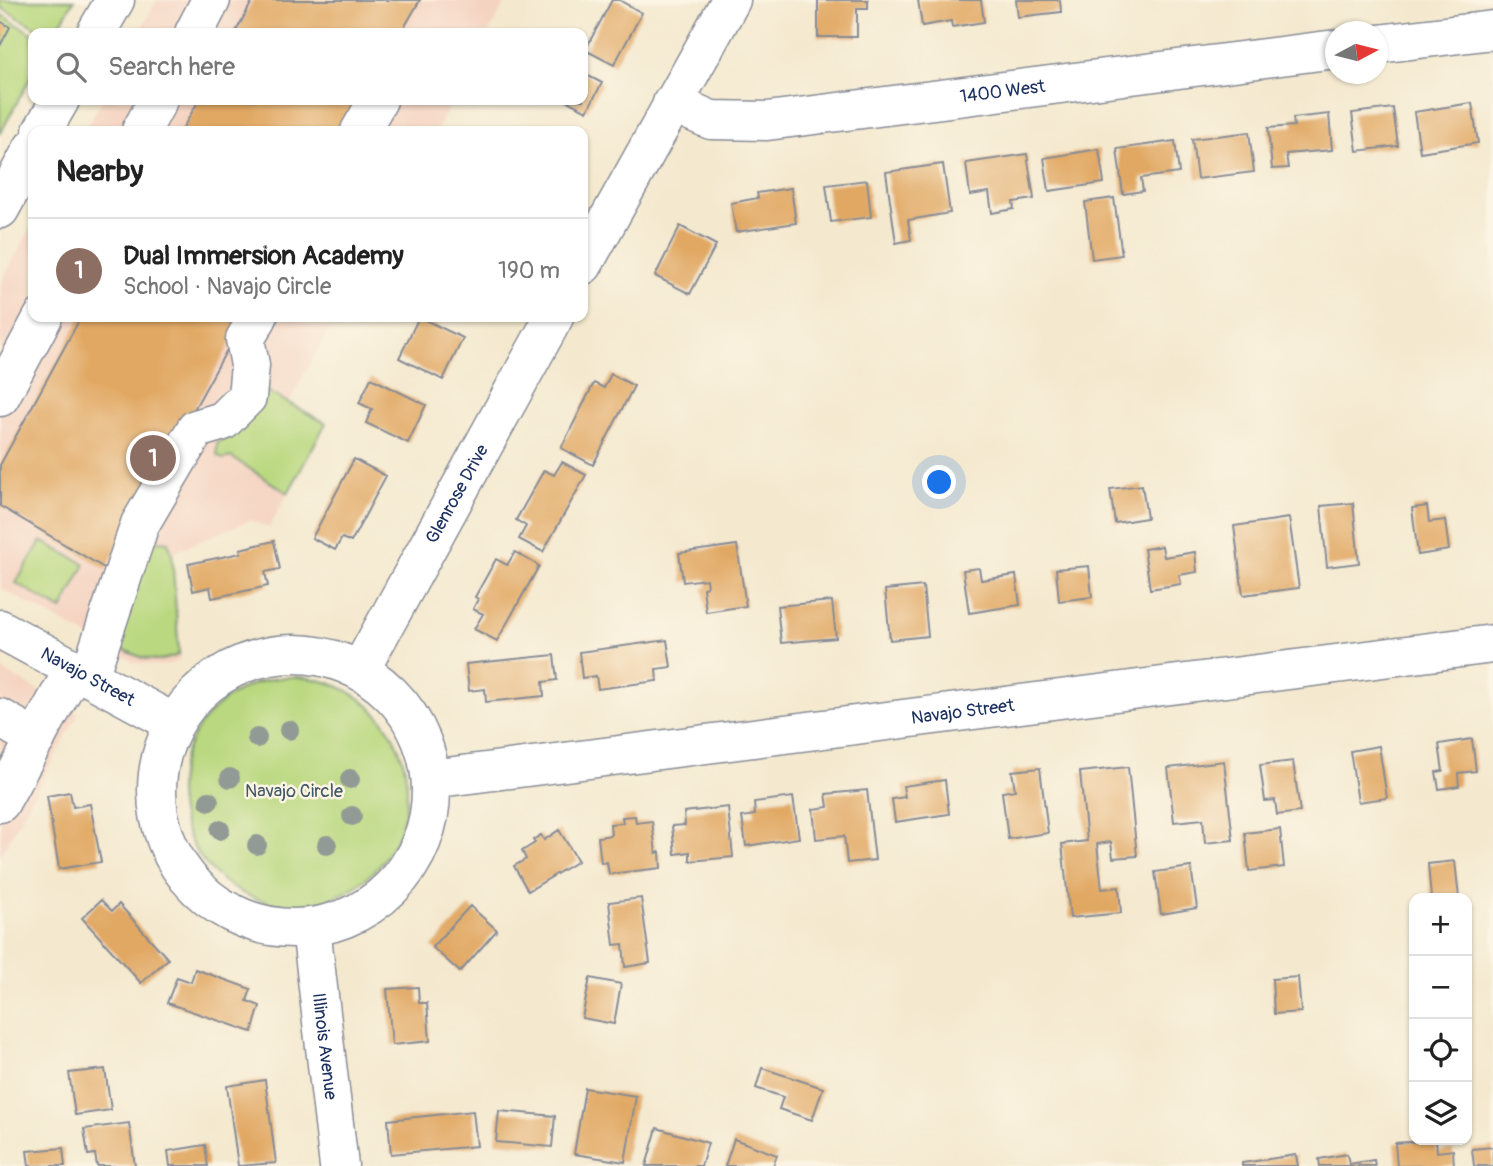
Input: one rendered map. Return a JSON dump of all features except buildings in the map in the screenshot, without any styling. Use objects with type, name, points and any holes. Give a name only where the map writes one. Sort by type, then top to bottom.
[{"type":"street","points":[[99,28],[115,0]]},
{"type":"street","points":[[197,28],[211,0]]},
{"type":"street","points":[[588,256],[730,0]]},
{"type":"street","points":[[1388,43],[1493,30]]},
{"type":"street","name":"1400 West","points":[[672,103],[711,120],[767,121],[1325,51]]},
{"type":"street","points":[[45,126],[57,105]]},
{"type":"street","points":[[144,126],[155,105]]},
{"type":"street","points":[[363,126],[375,105]]},
{"type":"street","points":[[0,209],[28,157]]},
{"type":"street","points":[[0,397],[40,322]]},
{"type":"street","points":[[0,803],[36,739],[81,673],[140,524],[196,429],[223,421],[247,397],[250,365],[246,339],[255,322]]},
{"type":"street","name":"Glenrose Drive","points":[[360,670],[551,322]]},
{"type":"street","name":"Navajo Street","points":[[0,629],[174,723]]},
{"type":"street","name":"Navajo Street","points":[[430,779],[1493,645]]},
{"type":"street","points":[[290,653],[313,655],[337,660],[360,670],[399,702],[411,719],[428,758],[430,809],[417,852],[406,872],[374,904],[333,923],[311,928],[265,926],[218,906],[198,890],[181,870],[160,824],[157,799],[160,761],[174,723],[202,689],[221,674],[242,663],[265,656],[290,653]]},
{"type":"street","points":[[0,718],[36,739]]},
{"type":"street","name":"Illinois Avenue","points":[[311,928],[339,1166]]},
{"type":"shaded area","points":[[157,0],[507,0],[492,28],[142,28]]},
{"type":"shaded area","points":[[99,105],[450,105],[439,126],[88,126]]},
{"type":"shaded area","points":[[28,233],[28,322],[333,322],[289,402],[326,423],[269,528],[250,520],[172,553],[180,660],[160,666],[134,662],[0,588],[0,284]]},
{"type":"shaded area","points":[[0,669],[79,713],[0,856]]},
{"type":"green space","points":[[0,0],[74,0],[58,28],[36,28],[0,7]]},
{"type":"green space","points":[[0,14],[28,31],[28,82],[0,134]]},
{"type":"green space","points":[[266,391],[326,423],[288,493],[231,457],[223,459],[217,455],[217,443],[230,436]]},
{"type":"green space","points":[[146,540],[168,542],[172,553],[179,654],[163,660],[141,657],[119,647]]},
{"type":"green space","points":[[41,541],[85,564],[62,610],[16,583]]},
{"type":"green space","name":"Navajo Circle","points":[[293,677],[315,679],[337,686],[356,696],[381,719],[402,758],[407,791],[405,813],[398,835],[388,854],[365,879],[326,900],[293,905],[271,903],[249,896],[230,886],[205,863],[184,824],[179,791],[181,769],[188,747],[198,728],[221,703],[260,682]]},
{"type":"place","name":"Dual Immersion Academy","points":[[153,458]]}]
